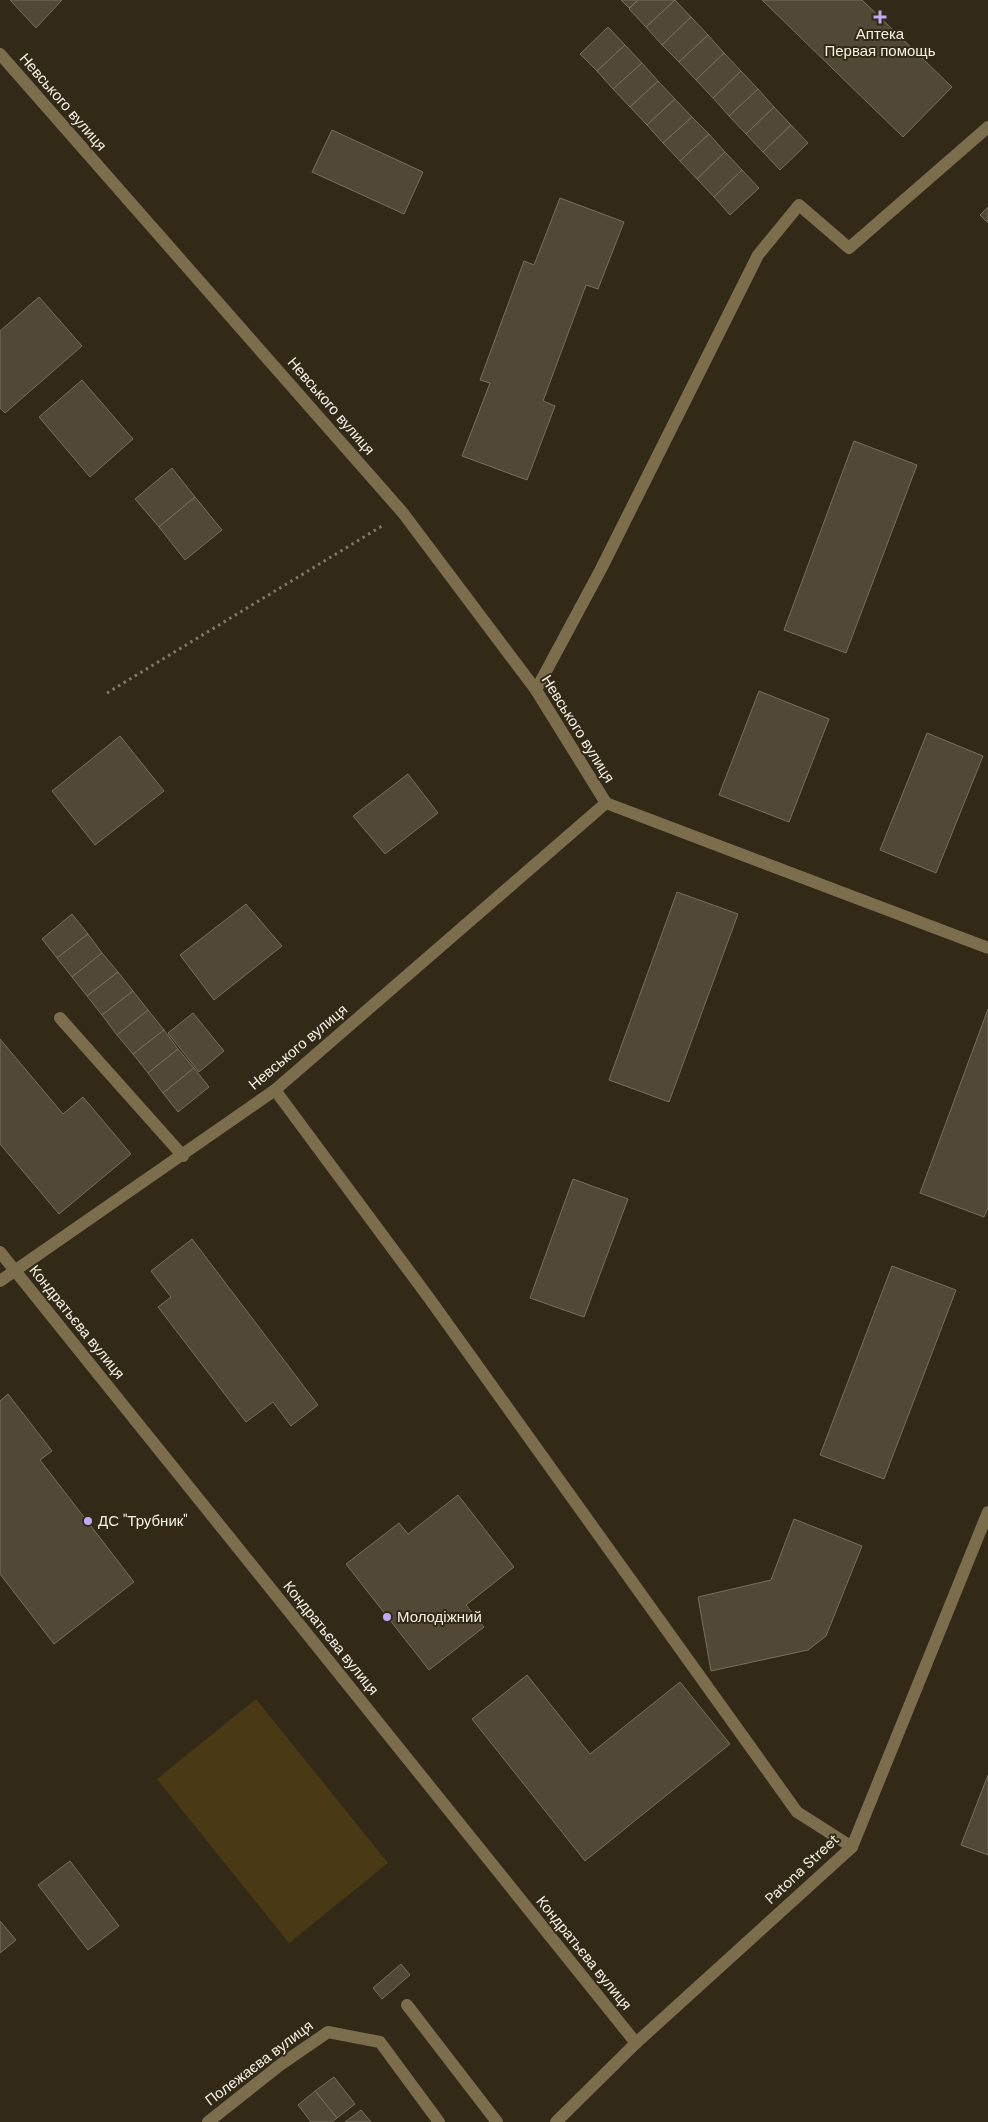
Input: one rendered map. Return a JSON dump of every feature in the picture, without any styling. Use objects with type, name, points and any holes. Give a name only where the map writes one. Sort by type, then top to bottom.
[{"type":"street","name":"Невського вулиця","points":[[0,54],[403,513],[536,690],[606,803],[988,948]]},
{"type":"street","points":[[536,690],[601,570],[758,255],[799,205],[850,248],[988,127]]},
{"type":"street","name":"Невського вулиця","points":[[0,1281],[14,1269],[183,1156],[275,1090],[606,803]]},
{"type":"street","points":[[60,1018],[183,1156]]},
{"type":"street","points":[[275,1090],[430,1298],[797,1812],[852,1847]]},
{"type":"street","name":"Кондратьєва вулиця","points":[[0,1252],[636,2044]]},
{"type":"street","name":"Patona Street","points":[[556,2122],[636,2044],[852,1847],[988,1512]]},
{"type":"street","points":[[408,2005],[497,2122]]},
{"type":"street","name":"Полежаєва вулиця","points":[[208,2122],[280,2065],[328,2032],[380,2042],[439,2122]]},
{"type":"path","points":[[107,693],[403,513]]},
{"type":"shaded area","points":[[256,1699],[388,1863],[289,1943],[157,1779]]},
{"type":"building","points":[[10,0],[62,0],[36,28]]},
{"type":"building","points":[[621,0],[638,0],[629,8]]},
{"type":"building","points":[[638,0],[675,0],[646,27],[629,9]]},
{"type":"building","points":[[675,0],[691,17],[662,45],[646,27]]},
{"type":"building","points":[[762,0],[862,0],[952,87],[903,137]]},
{"type":"building","points":[[691,17],[708,35],[679,62],[662,45]]},
{"type":"building","points":[[608,27],[625,45],[597,71],[580,54]]},
{"type":"building","points":[[708,35],[724,53],[696,80],[679,62]]},
{"type":"building","points":[[625,45],[642,63],[613,89],[597,71]]},
{"type":"building","points":[[724,53],[741,71],[713,98],[696,80]]},
{"type":"building","points":[[642,63],[658,81],[630,107],[613,89]]},
{"type":"building","points":[[741,71],[758,89],[729,116],[713,98]]},
{"type":"building","points":[[658,81],[675,99],[647,125],[630,107]]},
{"type":"building","points":[[758,89],[774,107],[746,134],[729,116]]},
{"type":"building","points":[[675,99],[692,117],[663,143],[647,125]]},
{"type":"building","points":[[774,107],[791,125],[763,152],[746,134]]},
{"type":"building","points":[[692,117],[709,134],[680,161],[663,143]]},
{"type":"building","points":[[791,125],[808,143],[780,170],[763,152]]},
{"type":"building","points":[[332,130],[423,172],[404,214],[312,172]]},
{"type":"building","points":[[709,134],[725,152],[697,179],[680,161]]},
{"type":"building","points":[[725,152],[742,170],[714,197],[697,179]]},
{"type":"building","points":[[742,170],[759,188],[730,215],[714,197]]},
{"type":"building","points":[[560,198],[624,222],[598,289],[586,285],[543,401],[555,406],[527,480],[462,456],[490,383],[480,380],[524,261],[534,265]]},
{"type":"building","points":[[988,207],[988,223],[980,215]]},
{"type":"building","points":[[39,297],[82,346],[5,413],[0,408],[0,331]]},
{"type":"building","points":[[82,380],[133,439],[90,477],[39,417]]},
{"type":"building","points":[[854,441],[917,465],[846,653],[784,630]]},
{"type":"building","points":[[172,468],[195,497],[159,527],[135,499]]},
{"type":"building","points":[[195,497],[222,530],[185,560],[159,527]]},
{"type":"building","points":[[759,691],[829,719],[789,822],[719,795]]},
{"type":"building","points":[[927,733],[983,756],[936,873],[880,850]]},
{"type":"building","points":[[120,736],[164,791],[95,845],[52,791]]},
{"type":"building","points":[[408,774],[438,813],[385,854],[353,816]]},
{"type":"building","points":[[677,892],[738,914],[669,1102],[609,1080]]},
{"type":"building","points":[[246,904],[282,946],[214,1000],[180,955]]},
{"type":"building","points":[[72,914],[88,934],[57,958],[42,939]]},
{"type":"building","points":[[88,934],[102,953],[72,977],[57,958]]},
{"type":"building","points":[[102,953],[118,972],[87,996],[72,977]]},
{"type":"building","points":[[118,972],[133,991],[102,1015],[87,996]]},
{"type":"building","points":[[133,991],[148,1010],[117,1035],[102,1015]]},
{"type":"building","points":[[988,1009],[988,1208],[984,1217],[920,1193]]},
{"type":"building","points":[[148,1010],[164,1030],[133,1054],[117,1035]]},
{"type":"building","points":[[193,1013],[224,1051],[199,1072],[168,1033]]},
{"type":"building","points":[[164,1030],[178,1049],[148,1073],[133,1054]]},
{"type":"building","points":[[0,1039],[63,1114],[83,1097],[131,1154],[59,1214],[0,1144]]},
{"type":"building","points":[[178,1049],[194,1068],[163,1093],[148,1073]]},
{"type":"building","points":[[194,1068],[209,1087],[178,1112],[163,1093]]},
{"type":"building","points":[[573,1179],[628,1199],[584,1317],[530,1298]]},
{"type":"building","points":[[192,1239],[318,1405],[291,1426],[273,1402],[246,1422],[158,1307],[171,1297],[151,1271]]},
{"type":"building","points":[[892,1266],[956,1290],[884,1479],[820,1455]]},
{"type":"building","points":[[8,1394],[52,1451],[40,1460],[134,1582],[54,1644],[0,1574],[0,1401]]},
{"type":"building","points":[[458,1495],[514,1567],[466,1605],[484,1627],[429,1670],[346,1564],[399,1523],[408,1534]]},
{"type":"building","points":[[794,1519],[862,1546],[826,1636],[808,1650],[711,1671],[698,1597],[771,1580]]},
{"type":"building","points":[[527,1675],[590,1754],[680,1682],[730,1744],[585,1861],[472,1719]]},
{"type":"building","points":[[988,1775],[988,1855],[961,1845]]},
{"type":"building","points":[[70,1861],[119,1926],[88,1950],[38,1885]]},
{"type":"building","points":[[0,1921],[16,1940],[0,1953]]},
{"type":"building","points":[[401,1964],[410,1975],[382,1999],[373,1988]]},
{"type":"building","points":[[334,2077],[355,2104],[337,2118],[315,2091]]},
{"type":"building","points":[[315,2091],[337,2118],[332,2122],[311,2122],[298,2105]]},
{"type":"building","points":[[361,2110],[371,2122],[345,2122]]},
{"type":"place","name":"Аптека Первая помощь","points":[[880,17]]},
{"type":"place","name":"ДС \"Трубник\"","points":[[88,1521]]},
{"type":"place","name":"Молодіжний","points":[[387,1617]]}]
